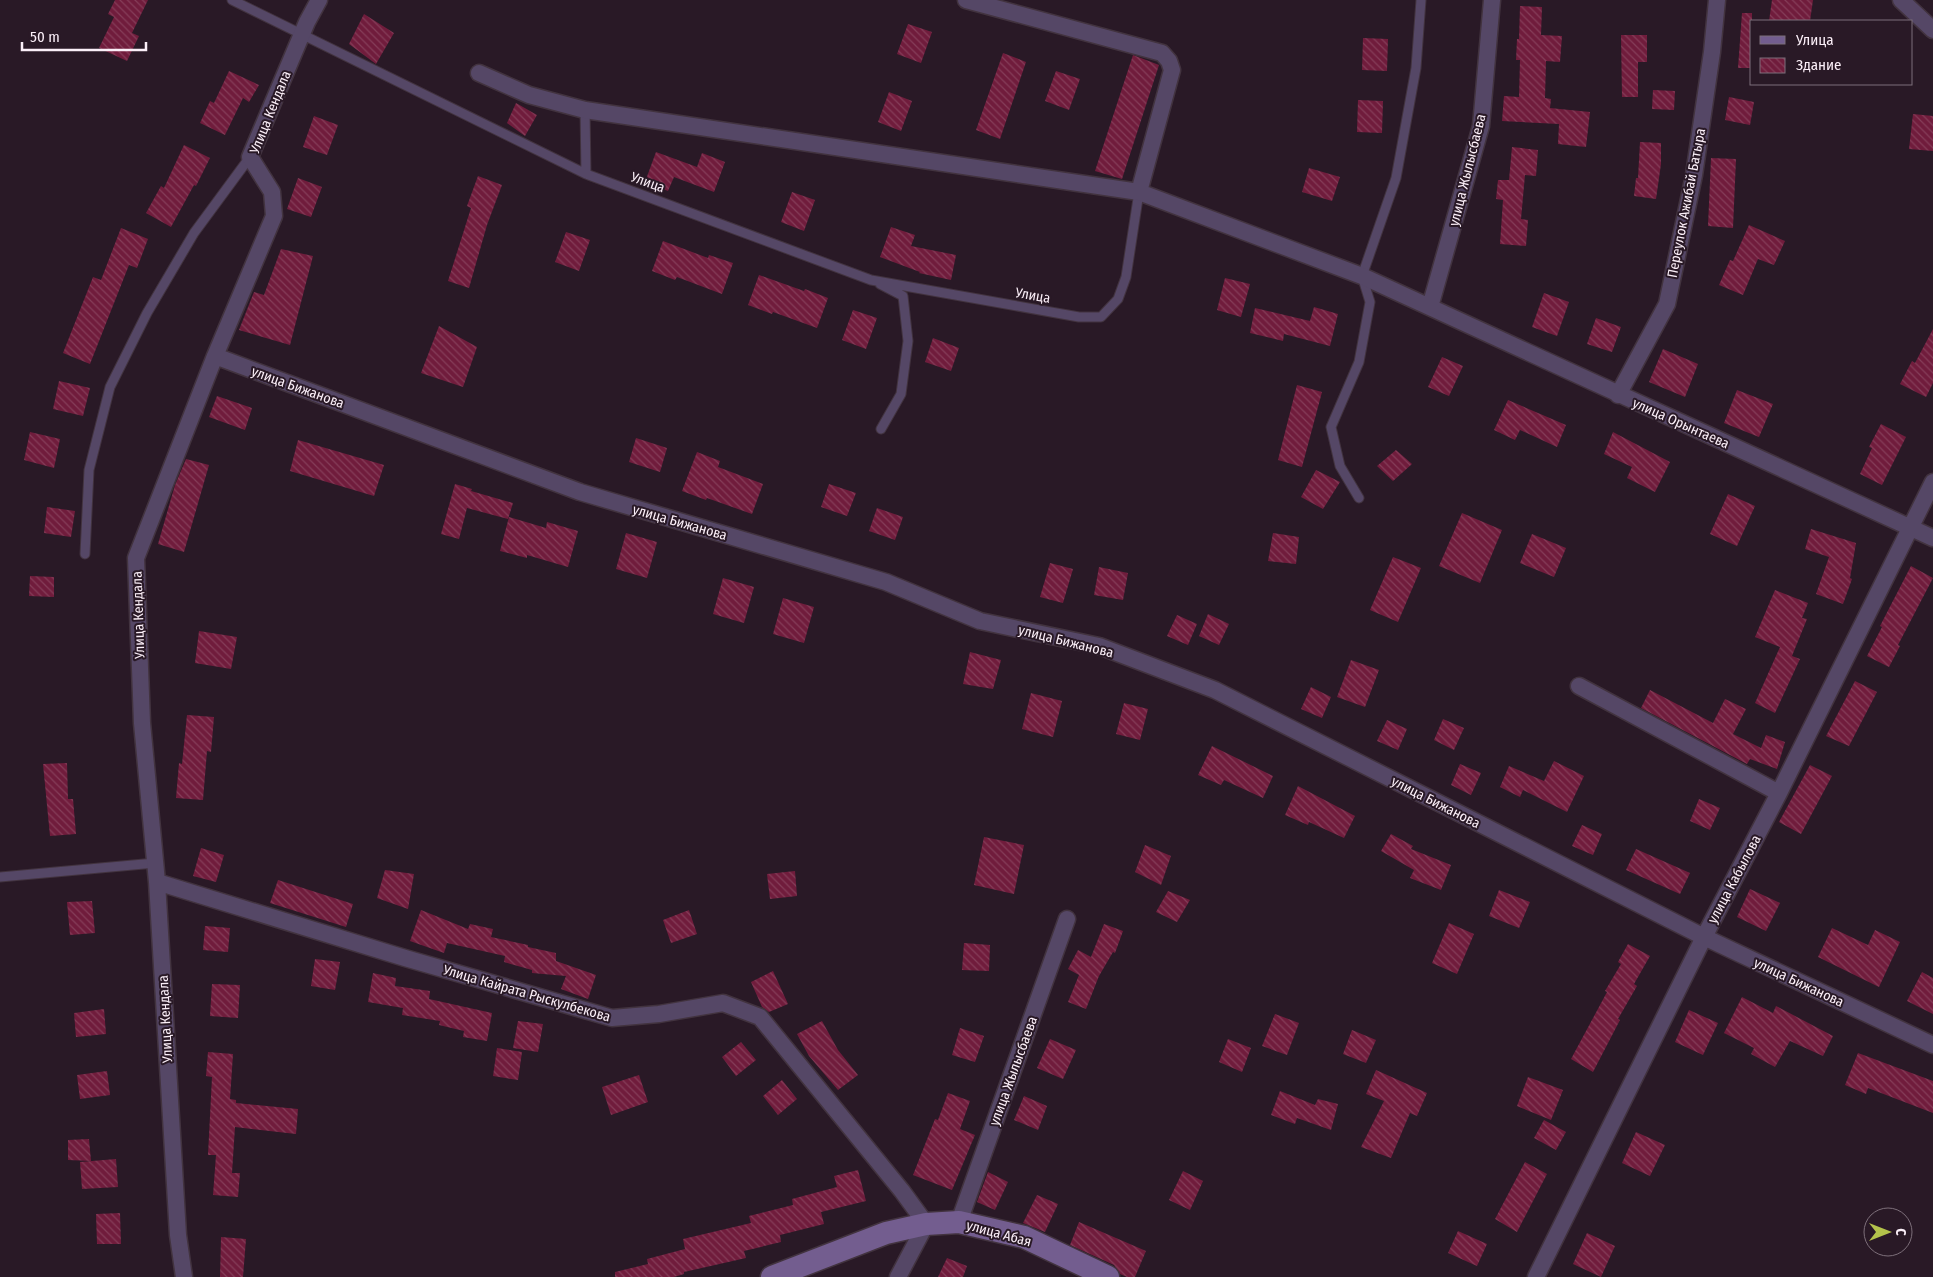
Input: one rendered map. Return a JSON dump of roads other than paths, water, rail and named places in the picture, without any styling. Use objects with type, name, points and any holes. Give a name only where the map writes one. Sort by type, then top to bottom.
[{"type":"street","name":"Улица Кендала","points":[[184,1277],[178,1234],[157,882],[142,723],[136,558],[215,356],[274,216],[272,192],[250,156],[302,34],[319,0]]},
{"type":"street","points":[[966,0],[1162,53],[1169,61],[1172,70],[1139,192]]},
{"type":"street","name":"улица Жылысбаева","points":[[1430,307],[1481,126],[1492,0]]},
{"type":"street","name":"Переулок Ажибай Батыра","points":[[1618,395],[1667,304],[1694,174],[1712,52],[1717,0]]},
{"type":"street","points":[[1901,0],[1933,30]]},
{"type":"street","name":"улица Орынтаева","points":[[479,73],[528,95],[585,110],[1139,192],[1362,276],[1933,538]]},
{"type":"street","name":"улица Бижанова","points":[[215,356],[580,492],[886,582],[980,621],[1099,646],[1215,690],[1704,937],[1933,1045]]},
{"type":"street","name":"улица Кабылова","points":[[1536,1277],[1704,937],[1779,793],[1933,482]]},
{"type":"street","points":[[1579,686],[1779,793]]},
{"type":"street","name":"Улица Кайрата Рыскулбекова","points":[[157,882],[405,958],[612,1018],[659,1014],[723,1003],[760,1017],[896,1184],[926,1224]]},
{"type":"street","name":"улица Жылысбаева","points":[[960,1222],[1067,919]]},
{"type":"street","name":"улица Абая","points":[[772,1277],[886,1233],[926,1224],[960,1222],[1024,1237],[1108,1277]]},
{"type":"street","points":[[898,1277],[926,1224]]},
{"type":"lane","name":"Улица","points":[[232,0],[586,174],[871,280],[1079,317],[1102,317],[1118,300],[1126,277],[1139,192]]},
{"type":"lane","points":[[1359,498],[1340,466],[1331,427],[1360,354],[1370,302],[1362,276],[1396,178],[1416,68],[1421,0]]},
{"type":"lane","points":[[585,110],[586,174]]},
{"type":"lane","points":[[85,554],[88,470],[110,387],[147,313],[194,233],[250,156]]},
{"type":"lane","points":[[871,280],[903,296],[908,341],[901,394],[881,429]]},
{"type":"lane","points":[[0,877],[155,863]]}]
